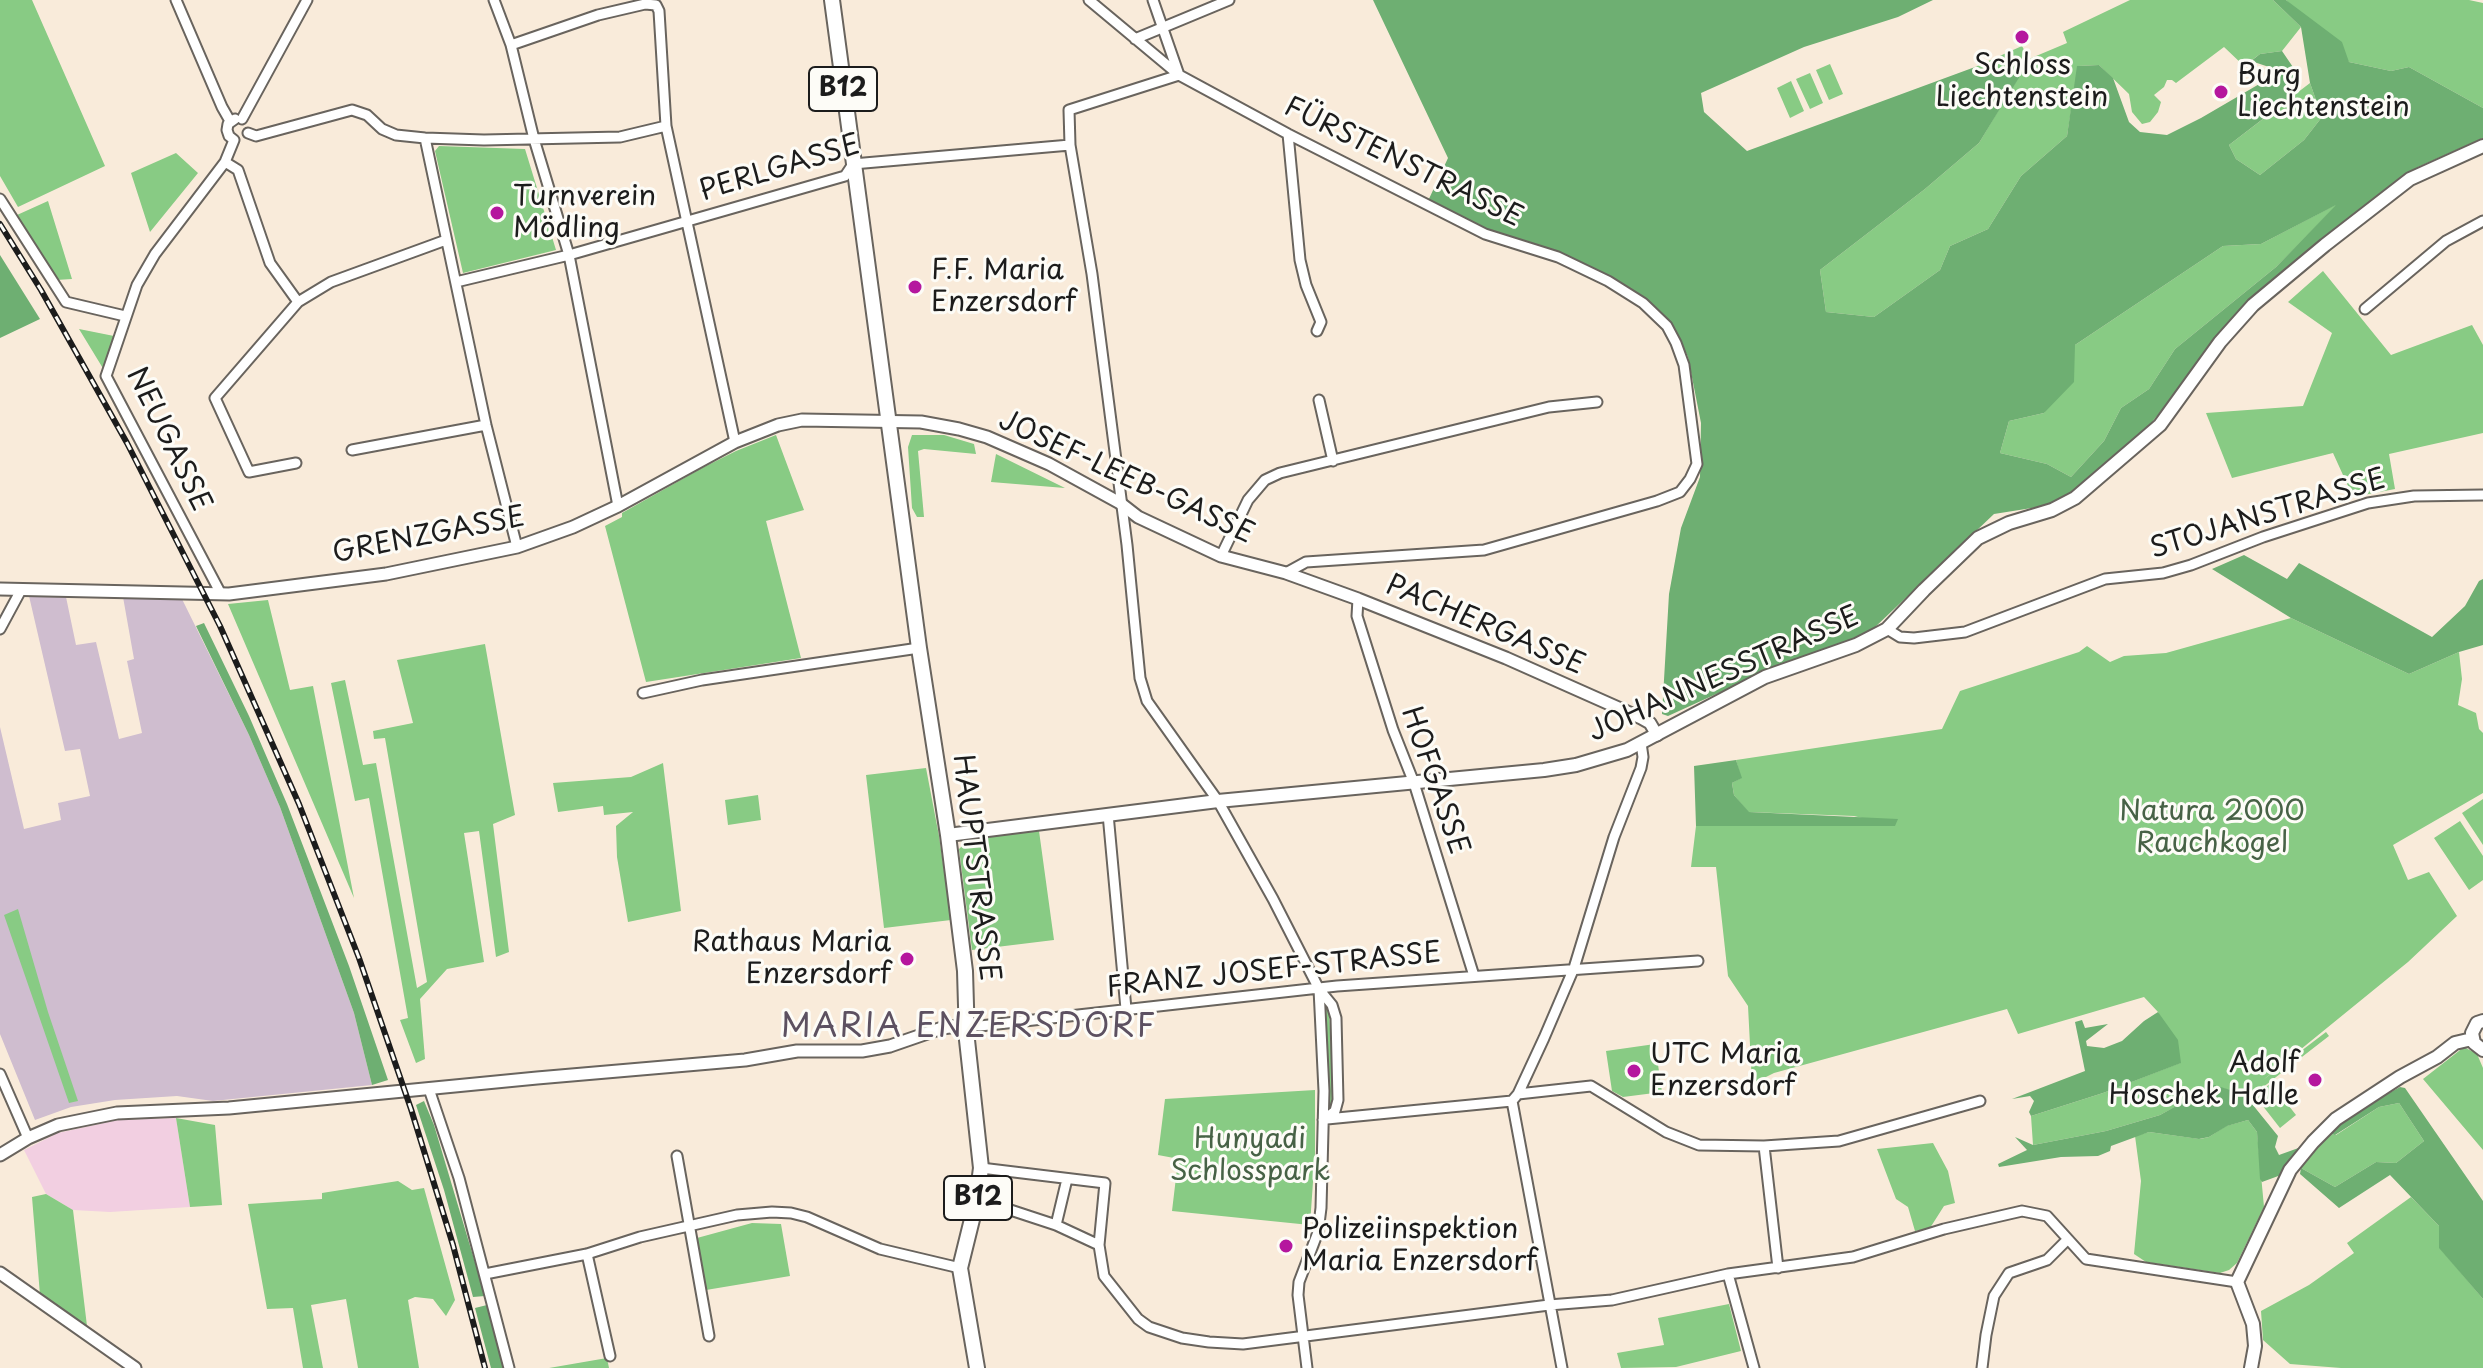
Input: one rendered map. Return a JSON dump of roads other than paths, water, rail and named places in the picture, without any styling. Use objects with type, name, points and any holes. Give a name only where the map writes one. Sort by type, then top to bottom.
[{"type":"main road","name":"B12","points":[[832,0],[890,421]]},
{"type":"main road","name":"JOHANNESSTRASSE","points":[[948,835],[1218,801],[1570,766],[1641,743],[1765,677],[1856,645],[1887,629],[1978,538],[2009,523],[2063,505],[2084,491],[2143,441],[2166,417],[2237,321],[2253,305],[2410,179],[2483,146]]},
{"type":"main road","name":"HAUPTSTRASSE","points":[[890,421],[965,971],[966,1025],[981,1168],[977,1199],[960,1268],[977,1368]]},
{"type":"main road","points":[[2483,1021],[2474,1027],[2472,1039],[2483,1050]]},
{"type":"main road","points":[[2251,1368],[2255,1346],[2253,1324],[2237,1282],[2282,1182],[2324,1130],[2455,1043],[2472,1039]]},
{"type":"street","points":[[176,0],[230,121]]},
{"type":"street","points":[[242,119],[307,0]]},
{"type":"street","points":[[494,0],[511,45],[534,139],[569,255],[618,506]]},
{"type":"street","name":"FÜRSTENSTRASSE","points":[[1089,0],[1179,75],[1485,234],[1558,257],[1608,281],[1643,303],[1667,326],[1684,365],[1697,464],[1680,492],[1484,550],[1306,562],[1286,573]]},
{"type":"street","points":[[1153,0],[1179,75],[1069,110],[1070,145],[1092,274],[1127,545],[1140,678],[1144,693],[1218,801],[1319,989],[1329,999],[1336,1018],[1338,1100],[1335,1111],[1323,1120]]},
{"type":"street","points":[[1135,39],[1229,0]]},
{"type":"street","points":[[511,45],[598,15],[653,3],[659,11],[666,126],[735,442]]},
{"type":"street","points":[[248,133],[256,136],[352,110],[367,115],[382,129],[396,135],[425,138],[620,137],[666,126]]},
{"type":"street","points":[[242,119],[249,126],[248,133],[244,138],[234,140],[227,127],[230,121],[242,119]]},
{"type":"street","points":[[1288,134],[1300,260],[1321,322],[1317,331]]},
{"type":"street","points":[[425,138],[486,425],[517,547]]},
{"type":"street","name":"NEUGASSE","points":[[221,594],[106,376],[137,285],[155,254],[225,162],[234,140]]},
{"type":"street","name":"PERLGASSE","points":[[456,282],[569,255],[845,176],[853,164],[1070,145]]},
{"type":"street","points":[[225,162],[238,170],[270,263],[298,302]]},
{"type":"street","points":[[0,199],[66,302],[125,316]]},
{"type":"street","points":[[2365,309],[2446,241],[2483,221]]},
{"type":"street","points":[[296,463],[249,472],[215,398],[298,302],[331,282],[446,240]]},
{"type":"street","points":[[1319,400],[1333,461]]},
{"type":"street","points":[[1221,556],[1248,500],[1265,480],[1280,473],[1549,407],[1597,402]]},
{"type":"street","name":"GRENZGASSE","points":[[0,589],[221,594],[386,574],[517,547],[573,527],[735,442],[778,425],[802,420],[890,421]]},
{"type":"street","name":"JOSEF-LEEB-GASSE","points":[[890,421],[939,425],[987,437],[1049,464],[1120,503],[1138,517],[1221,556],[1286,573]]},
{"type":"street","points":[[352,450],[486,425]]},
{"type":"street","name":"STOJANSTRASSE","points":[[1887,629],[1900,637],[1914,638],[1965,632],[2105,579],[2163,573],[2191,565],[2263,537],[2368,503],[2414,496],[2483,495]]},
{"type":"street","name":"PACHERGASSE","points":[[1286,573],[1506,658],[1641,718],[1650,723],[1657,735]]},
{"type":"street","points":[[0,629],[21,590]]},
{"type":"street","name":"HOFGASSE","points":[[1358,599],[1357,616],[1393,730],[1414,783],[1474,976]]},
{"type":"street","points":[[643,693],[702,680],[919,648]]},
{"type":"street","points":[[1562,1368],[1515,1098],[1574,968],[1614,837],[1641,768],[1641,743]]},
{"type":"street","points":[[1108,814],[1126,1009]]},
{"type":"street","name":"FRANZ JOSEF-STRASSE","points":[[0,1155],[58,1125],[117,1113],[229,1108],[745,1060],[797,1051],[862,1051],[890,1046],[942,1028],[966,1025],[980,1026],[1319,989],[1698,961]]},
{"type":"street","points":[[1307,1368],[1298,1304],[1299,1282],[1313,1249],[1320,1219],[1323,1120],[1319,989]]},
{"type":"street","points":[[0,1074],[28,1138]]},
{"type":"street","points":[[1323,1120],[1591,1086],[1666,1132],[1699,1145],[1764,1146],[1839,1141],[1980,1101]]},
{"type":"street","points":[[429,1089],[459,1178],[509,1368]]},
{"type":"street","points":[[1764,1146],[1778,1268]]},
{"type":"street","points":[[677,1156],[709,1336]]},
{"type":"street","points":[[981,1168],[1105,1183],[1099,1245],[1104,1276],[1138,1319],[1149,1327],[1182,1338],[1209,1342],[1243,1344],[1549,1305],[1612,1300],[1728,1274],[1853,1257],[1944,1229],[2022,1211],[2047,1216],[2086,1259],[2237,1282]]},
{"type":"street","points":[[1056,1225],[1067,1179]]},
{"type":"street","points":[[977,1199],[1056,1225],[1099,1245]]},
{"type":"street","points":[[485,1274],[587,1254],[640,1237],[737,1215],[772,1212],[807,1217],[880,1249],[960,1268]]},
{"type":"street","points":[[1982,1368],[1994,1296],[2009,1273],[2047,1260],[2067,1240]]},
{"type":"street","points":[[587,1254],[610,1356]]},
{"type":"street","points":[[0,1273],[135,1368]]},
{"type":"street","points":[[1728,1274],[1754,1368]]},
{"type":"railway","points":[[0,224],[127,443],[220,626],[299,804],[359,958],[411,1109],[453,1245],[485,1368]]},
{"type":"place","name":"Schloss Liechtenstein","points":[[2022,37]]},
{"type":"place","name":"Burg Liechtenstein","points":[[2221,92]]},
{"type":"place","name":"Turnverein Mödling","points":[[497,213]]},
{"type":"place","name":"F.F. Maria Enzersdorf","points":[[915,287]]},
{"type":"place","name":"Rathaus Maria Enzersdorf","points":[[907,959]]},
{"type":"place","name":"UTC Maria Enzersdorf","points":[[1634,1071]]},
{"type":"place","name":"Adolf Hoschek Halle","points":[[2315,1080]]},
{"type":"place","name":"Polizeiinspektion Maria Enzersdorf","points":[[1286,1246]]},
{"type":"district","name":"MARIA ENZERSDORF","points":[[969,1028]]},
{"type":"park label","name":"Natura 2000 Rauchkogel","points":[[2212,828]]},
{"type":"park label","name":"Hunyadi Schlosspark","points":[[1250,1156]]}]
